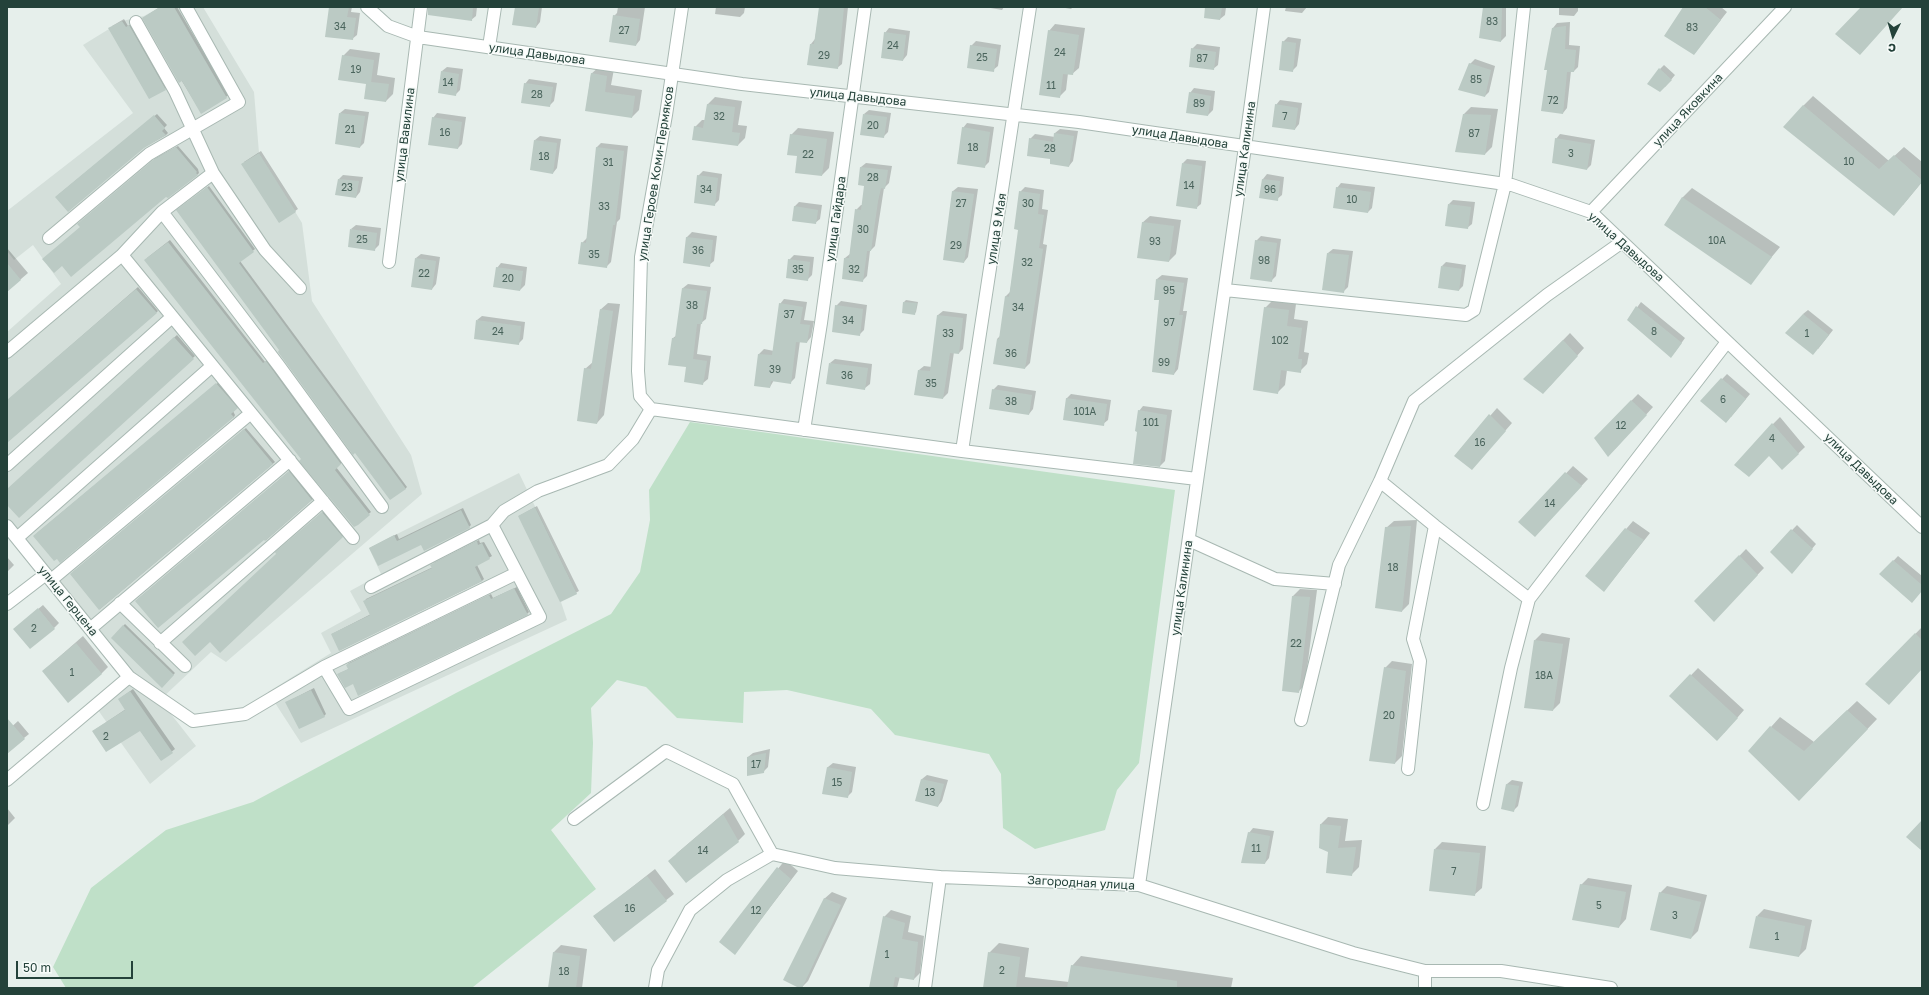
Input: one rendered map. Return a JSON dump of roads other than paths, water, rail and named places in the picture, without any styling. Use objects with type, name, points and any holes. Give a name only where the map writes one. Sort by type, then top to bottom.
[{"type":"street","points":[[49,238],[149,154],[239,102],[186,7]]},
{"type":"street","name":"улица Давыдова","points":[[367,7],[388,26],[418,36],[742,84],[1079,122],[1505,184],[1591,212],[1922,527]]},
{"type":"street","name":"улица Вавилина","points":[[389,262],[421,7]]},
{"type":"street","points":[[488,47],[495,7]]},
{"type":"street","name":"улица Героев Коми-Пермяков","points":[[651,409],[640,396],[638,371],[641,257],[682,7]]},
{"type":"street","name":"улица Гайдара","points":[[804,430],[865,7]]},
{"type":"street","name":"улица 9 Мая","points":[[962,451],[1030,7]]},
{"type":"street","name":"улица Калинина","points":[[1139,885],[1225,290],[1264,7]]},
{"type":"street","points":[[1225,290],[1466,316],[1474,310],[1505,184],[1524,7]]},
{"type":"street","name":"улица Яковкина","points":[[1591,212],[1785,7]]},
{"type":"street","points":[[136,22],[175,90],[213,173],[265,250],[300,288]]},
{"type":"street","points":[[7,352],[122,255],[162,212],[213,173]]},
{"type":"street","points":[[162,212],[279,366],[382,506]]},
{"type":"street","points":[[1301,720],[1339,565],[1380,480],[1414,401],[1547,295],[1622,242]]},
{"type":"street","points":[[122,255],[353,538]]},
{"type":"street","points":[[7,465],[172,317]]},
{"type":"street","points":[[1483,804],[1511,668],[1529,599],[1728,342]]},
{"type":"street","points":[[17,538],[212,366]]},
{"type":"street","points":[[371,587],[492,525],[504,512],[538,492],[608,465],[633,439],[651,409],[962,451],[1197,479]]},
{"type":"street","points":[[7,604],[49,577],[250,412]]},
{"type":"street","points":[[90,628],[290,460]]},
{"type":"street","points":[[1380,480],[1435,526],[1529,599]]},
{"type":"street","points":[[160,642],[323,501]]},
{"type":"street","points":[[324,667],[349,709],[540,617],[492,525]]},
{"type":"street","name":"улица Герцена","points":[[7,526],[129,677],[193,721],[245,714],[324,667],[517,573]]},
{"type":"street","points":[[1408,769],[1420,661],[1413,639],[1435,526]]},
{"type":"street","points":[[1189,540],[1275,580],[1335,584]]},
{"type":"street","points":[[120,603],[185,666]]},
{"type":"street","points":[[7,780],[129,677]]},
{"type":"street","points":[[574,819],[666,751],[733,784],[772,854],[727,880],[690,910],[658,970],[655,988]]},
{"type":"street","name":"Загородная улица","points":[[772,854],[835,868],[940,877],[1139,885],[1353,953],[1425,972],[1501,971],[1611,988]]},
{"type":"street","points":[[926,988],[940,877]]},
{"type":"street","points":[[1425,972],[1425,988]]}]
